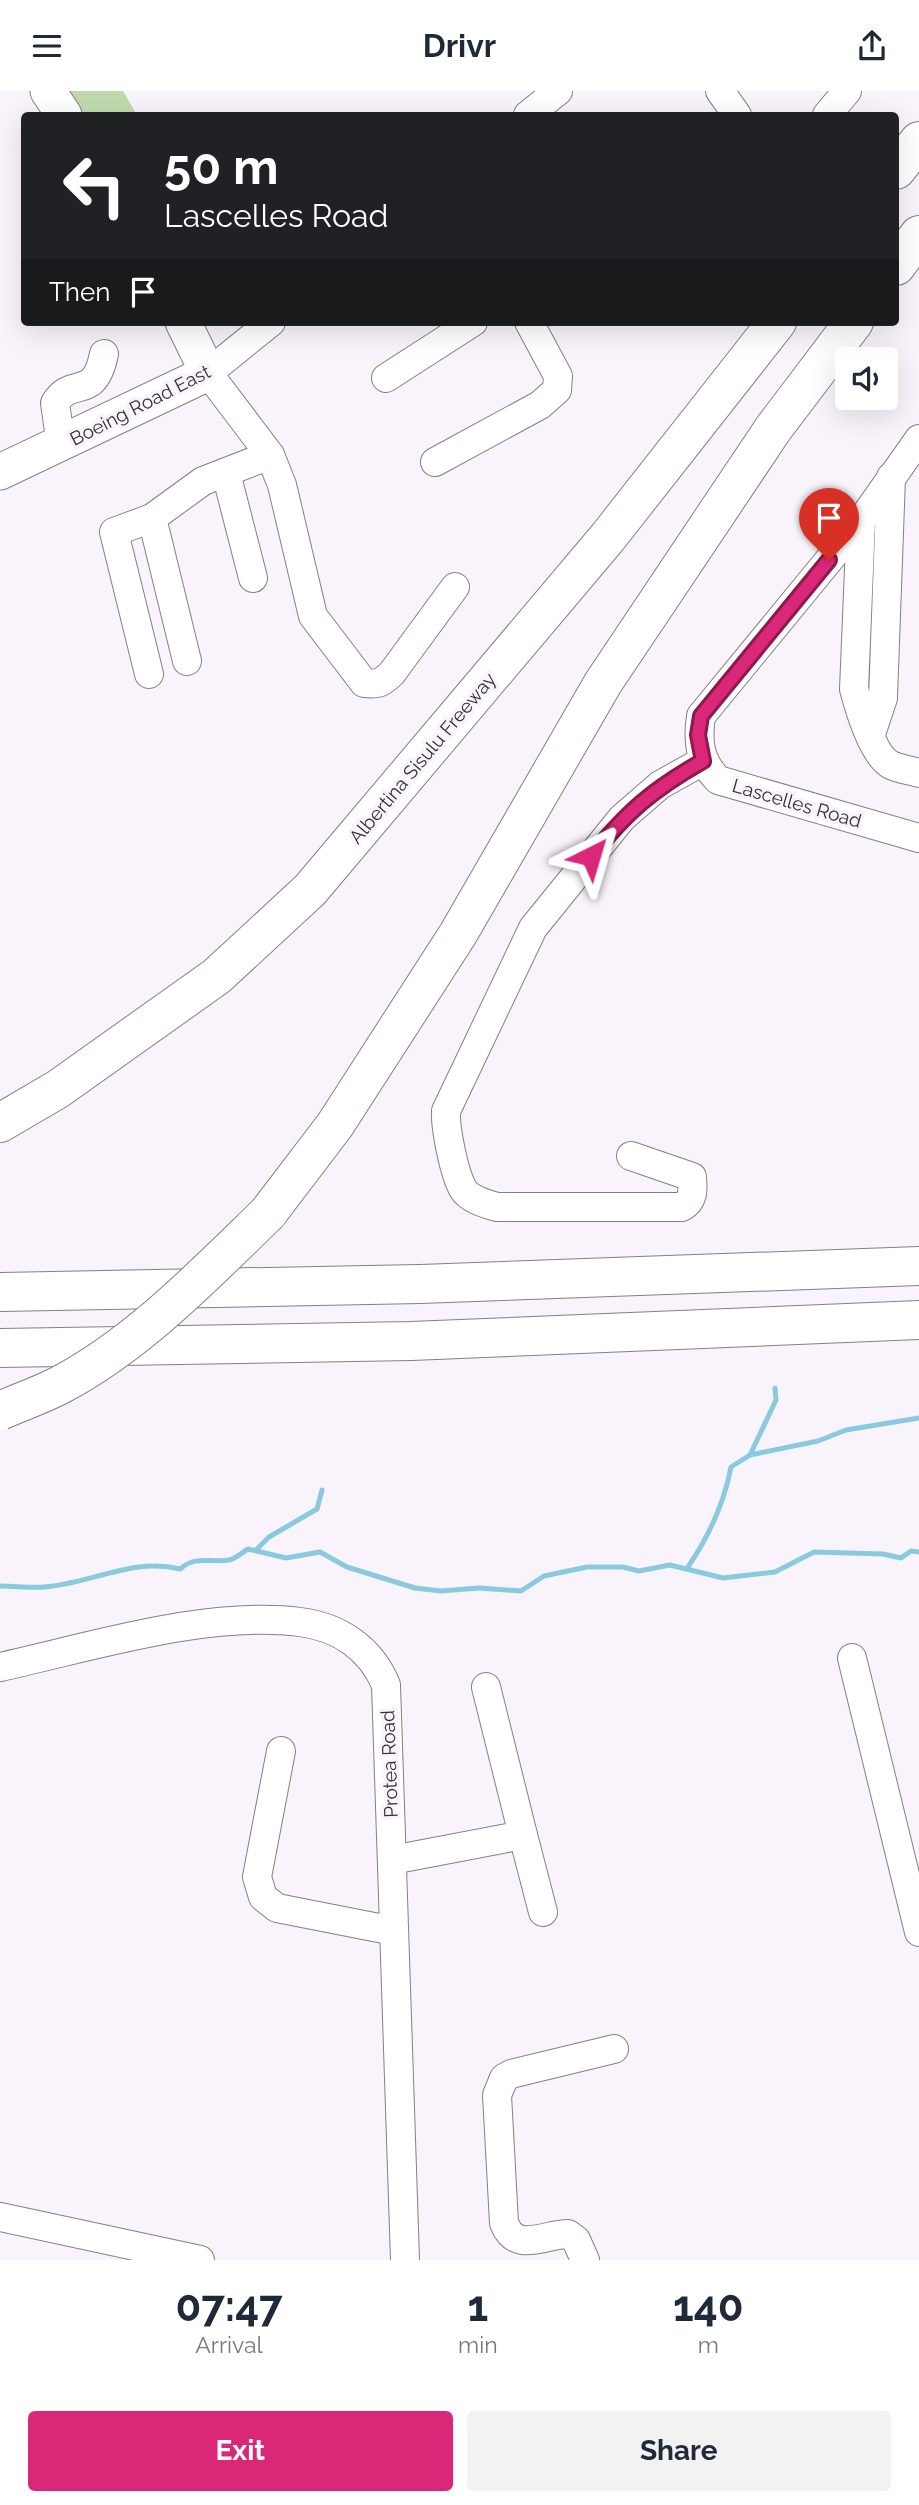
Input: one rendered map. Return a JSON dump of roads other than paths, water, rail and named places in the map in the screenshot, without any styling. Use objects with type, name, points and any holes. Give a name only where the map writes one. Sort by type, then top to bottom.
[{"type":"highway","points":[[899,166],[919,141]]},
{"type":"highway","points":[[899,262],[919,235]]},
{"type":"highway","name":"Albertina Sisulu Freeway","points":[[0,1123],[58,1089],[217,976],[310,890],[599,547],[773,326]]},
{"type":"highway","points":[[0,1411],[61,1384],[129,1339],[183,1296],[268,1213],[335,1125],[458,934],[603,683],[773,429],[851,326]]},
{"type":"highway","points":[[0,1292],[434,1283],[919,1266]]},
{"type":"highway","points":[[0,1348],[411,1341],[919,1320]]},
{"type":"main road","points":[[48,91],[62,112]]},
{"type":"main road","points":[[130,413],[164,378],[174,362],[182,344],[183,326]]},
{"type":"main road","points":[[184,326],[208,373]]},
{"type":"main road","name":"Boeing Road East","points":[[0,473],[130,413],[208,373]]},
{"type":"street","points":[[720,91],[735,112]]},
{"type":"street","points":[[830,112],[847,91]]},
{"type":"street","name":"Boeing Road East","points":[[208,373],[266,326]]},
{"type":"street","points":[[386,378],[467,326]]},
{"type":"street","points":[[435,462],[540,405],[557,390],[558,376],[531,326]]},
{"type":"street","points":[[61,445],[55,403],[70,390],[95,382],[104,354]]},
{"type":"street","points":[[208,373],[270,455],[282,485],[313,616],[364,683],[375,685],[386,679],[455,587]]},
{"type":"street","points":[[631,1156],[692,1177],[692,1197],[688,1203],[682,1207],[497,1207],[478,1201],[463,1190],[446,1127],[446,1111],[533,928],[622,818],[660,785],[703,761],[698,735],[701,716],[861,521],[919,439]]},
{"type":"street","points":[[149,674],[113,537],[118,529],[152,518],[203,481],[270,455]]},
{"type":"street","points":[[226,473],[253,578]]},
{"type":"street","points":[[871,734],[883,698],[891,477]]},
{"type":"street","points":[[152,518],[187,661]]},
{"type":"street","points":[[861,521],[854,689],[876,748],[890,765],[919,773]]},
{"type":"street","points":[[854,641],[887,641]]},
{"type":"street","name":"Lascelles Road","points":[[703,761],[719,780],[919,838]]},
{"type":"street","name":"Protea Road","points":[[0,1667],[205,1622],[300,1622],[346,1637],[363,1649],[378,1666],[386,1685],[405,2260]]},
{"type":"street","points":[[852,1658],[919,1932]]},
{"type":"street","points":[[486,1687],[543,1912]]},
{"type":"street","points":[[281,1751],[257,1878],[263,1897],[277,1908],[394,1931]]},
{"type":"street","points":[[392,1860],[523,1835]]},
{"type":"street","points":[[585,2260],[576,2240],[568,2234],[517,2241],[508,2234],[504,2223],[497,2095],[503,2078],[512,2074],[614,2049]]},
{"type":"street","points":[[0,2217],[200,2260]]},
{"type":"waterway","points":[[750,1455],[776,1400],[775,1388]]},
{"type":"waterway","points":[[688,1567],[715,1519],[731,1467],[750,1455],[818,1441],[846,1430],[919,1418]]},
{"type":"waterway","points":[[256,1550],[269,1537],[317,1509],[322,1490]]},
{"type":"waterway","points":[[0,1586],[61,1585],[145,1566],[180,1569],[192,1562],[231,1559],[248,1549],[286,1558],[320,1552],[347,1567],[415,1588],[441,1591],[479,1588],[521,1591],[544,1576],[587,1567],[623,1567],[639,1571],[670,1565],[723,1578],[775,1572],[814,1552],[883,1554],[901,1558],[911,1551],[919,1552]]}]
